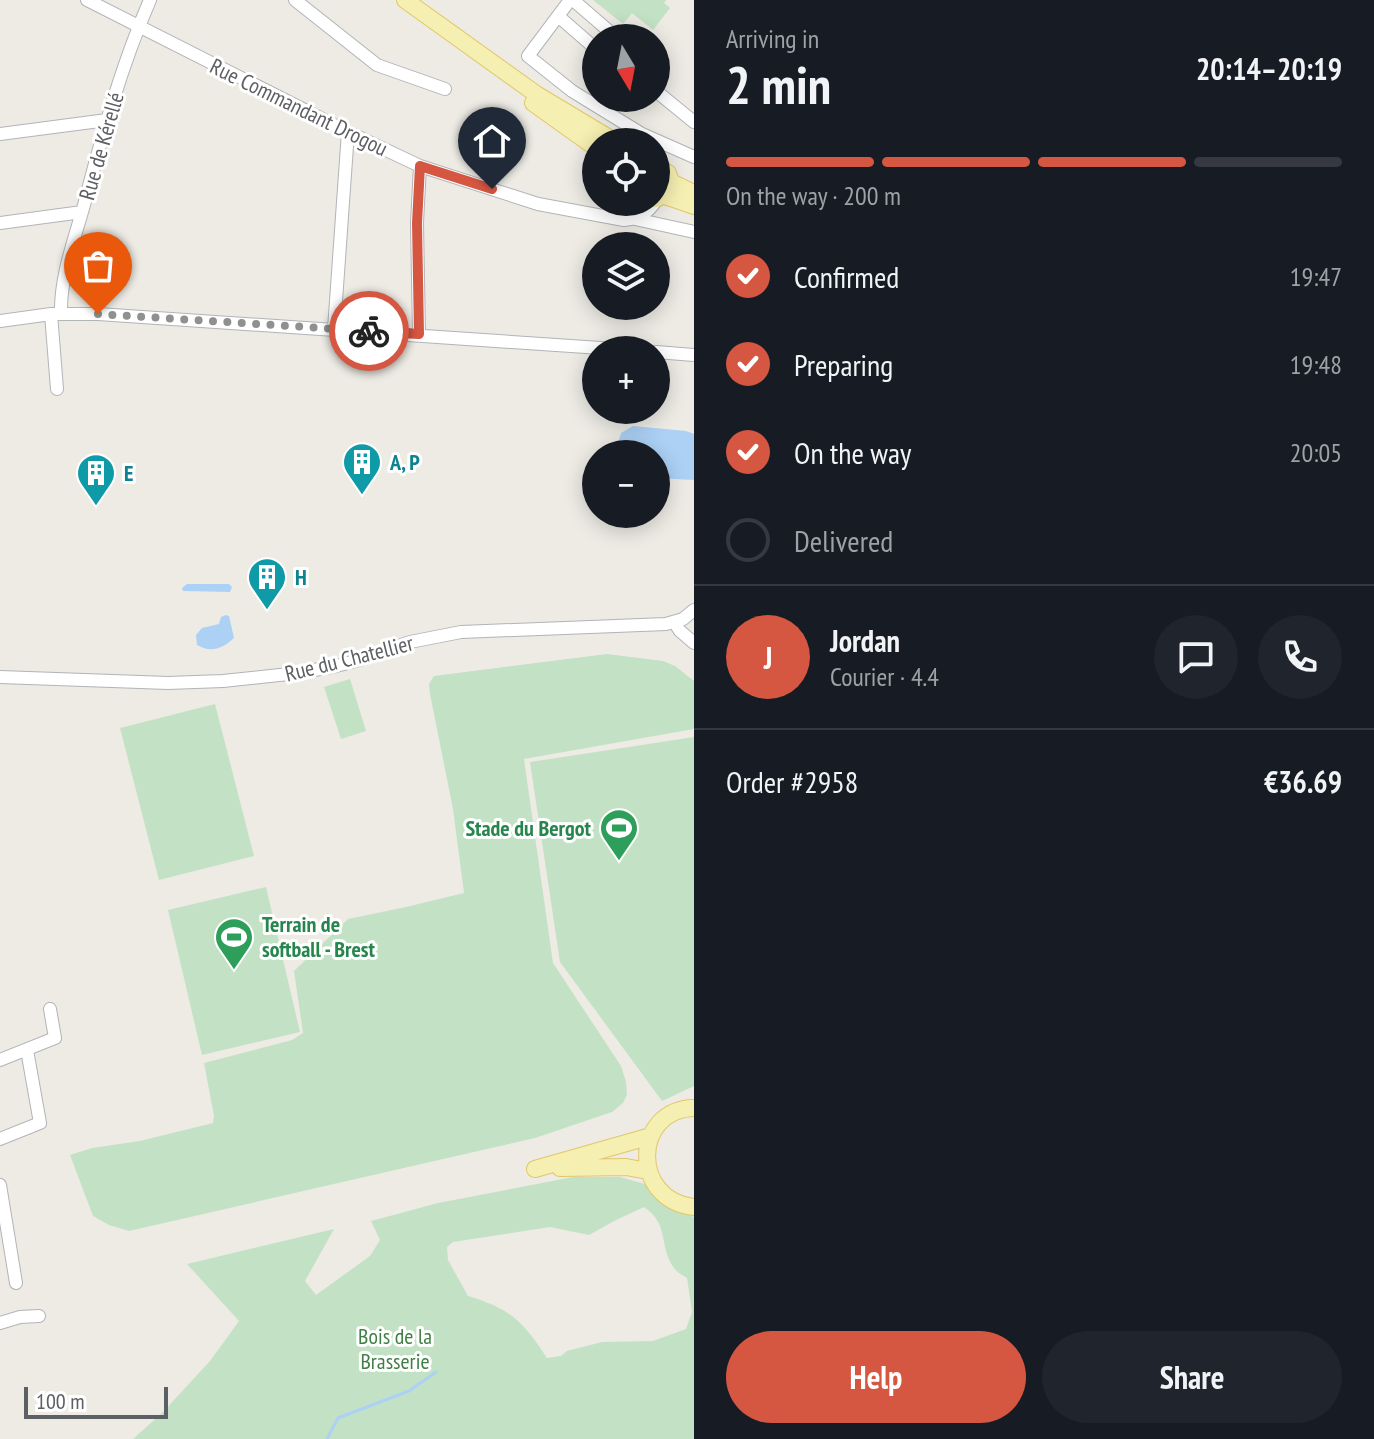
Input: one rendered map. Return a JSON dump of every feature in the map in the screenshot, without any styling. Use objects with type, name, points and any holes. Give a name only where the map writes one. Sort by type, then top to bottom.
[{"type":"main road","points":[[394,0],[582,138]]},
{"type":"main road","points":[[405,0],[525,87],[593,128]]},
{"type":"main road","points":[[670,195],[694,193]]},
{"type":"main road","points":[[670,199],[694,206]]},
{"type":"main road","points":[[693,1208],[664,1195],[654,1184],[646,1159],[651,1136],[660,1123],[673,1113],[694,1108]]},
{"type":"main road","points":[[648,1171],[626,1167],[535,1169],[651,1136]]},
{"type":"street","name":"Rue Commandant Drogou","points":[[87,0],[420,166],[538,204],[582,213]]},
{"type":"street","name":"Rue de Kérellé","points":[[57,389],[56,314],[62,285],[107,120],[150,0]]},
{"type":"street","points":[[295,0],[377,65],[445,89]]},
{"type":"street","points":[[600,24],[571,0],[528,56],[572,91],[642,134],[694,157]]},
{"type":"street","points":[[558,16],[582,37]]},
{"type":"street","points":[[670,102],[694,122]]},
{"type":"street","points":[[0,134],[107,120]]},
{"type":"street","points":[[334,329],[348,132]]},
{"type":"street","points":[[419,334],[417,223],[420,166]]},
{"type":"street","points":[[0,223],[82,212]]},
{"type":"street","name":"Rue Commandant Drogou","points":[[611,216],[694,232]]},
{"type":"street","points":[[635,219],[640,216]]},
{"type":"street","points":[[0,321],[56,314],[98,314],[582,346]]},
{"type":"street","points":[[670,353],[694,355]]},
{"type":"street","name":"Rue du Chatellier","points":[[0,677],[185,683],[234,681],[336,666],[410,642],[461,632],[674,622],[694,610]]},
{"type":"street","points":[[674,622],[694,643]]},
{"type":"street","points":[[0,1060],[55,1038],[50,1009]]},
{"type":"street","points":[[0,1139],[40,1123],[27,1050]]},
{"type":"street","points":[[0,1188],[16,1283]]},
{"type":"street","points":[[0,1323],[39,1316]]},
{"type":"green space","points":[[593,0],[666,0],[664,3],[670,8],[658,24],[646,24],[632,13],[623,24]]},
{"type":"green space","points":[[607,654],[663,661],[694,681],[694,729],[524,759],[553,963],[621,1066],[627,1095],[623,1103],[612,1112],[535,1138],[129,1231],[93,1216],[70,1155],[213,1123],[204,1063],[292,1040],[303,1033],[294,971],[348,919],[464,893],[453,809],[430,694],[429,684],[434,676]]},
{"type":"green space","points":[[350,679],[366,731],[341,739],[324,687]]},
{"type":"green space","points":[[215,704],[254,856],[159,880],[120,728]]},
{"type":"green space","name":"Stade du Bergot","points":[[694,737],[694,1086],[662,1101],[560,962],[530,762]]},
{"type":"green space","name":"Terrain de softball - Brest","points":[[266,887],[300,1032],[202,1055],[168,910]]},
{"type":"green space","name":"Bois de la Brasserie","points":[[573,1177],[620,1177],[645,1184],[657,1200],[694,1217],[694,1439],[133,1439],[210,1361],[239,1321],[187,1264],[334,1229],[305,1281],[316,1295],[370,1256],[380,1240],[371,1221],[438,1203]],"holes":[[[644,1207],[652,1213],[660,1227],[672,1265],[687,1278],[692,1312],[686,1329],[653,1341],[602,1342],[547,1358],[515,1318],[468,1296],[448,1260],[447,1247],[453,1242],[550,1227],[589,1235]]]},
{"type":"water","points":[[633,426],[694,434],[694,480],[670,479],[670,440],[619,440],[621,433]]},
{"type":"water","points":[[187,584],[229,584],[232,587],[230,592],[183,591]]},
{"type":"water","points":[[229,616],[234,638],[216,649],[197,645],[196,635],[202,628],[219,624],[221,617]]},
{"type":"waterway","points":[[327,1439],[338,1418],[409,1391],[436,1372]]},
{"type":"way so far","points":[[98,314],[369,331]]},
{"type":"place","name":"A, P","points":[[362,496]]},
{"type":"place","name":"E","points":[[96,507]]},
{"type":"place","name":"H","points":[[267,611]]},
{"type":"place","name":"Stade du Bergot","points":[[619,862]]},
{"type":"place","name":"Terrain de softball - Brest","points":[[234,971]]},
{"type":"route","points":[[369,331],[419,334],[417,223],[420,166],[492,189]]}]
